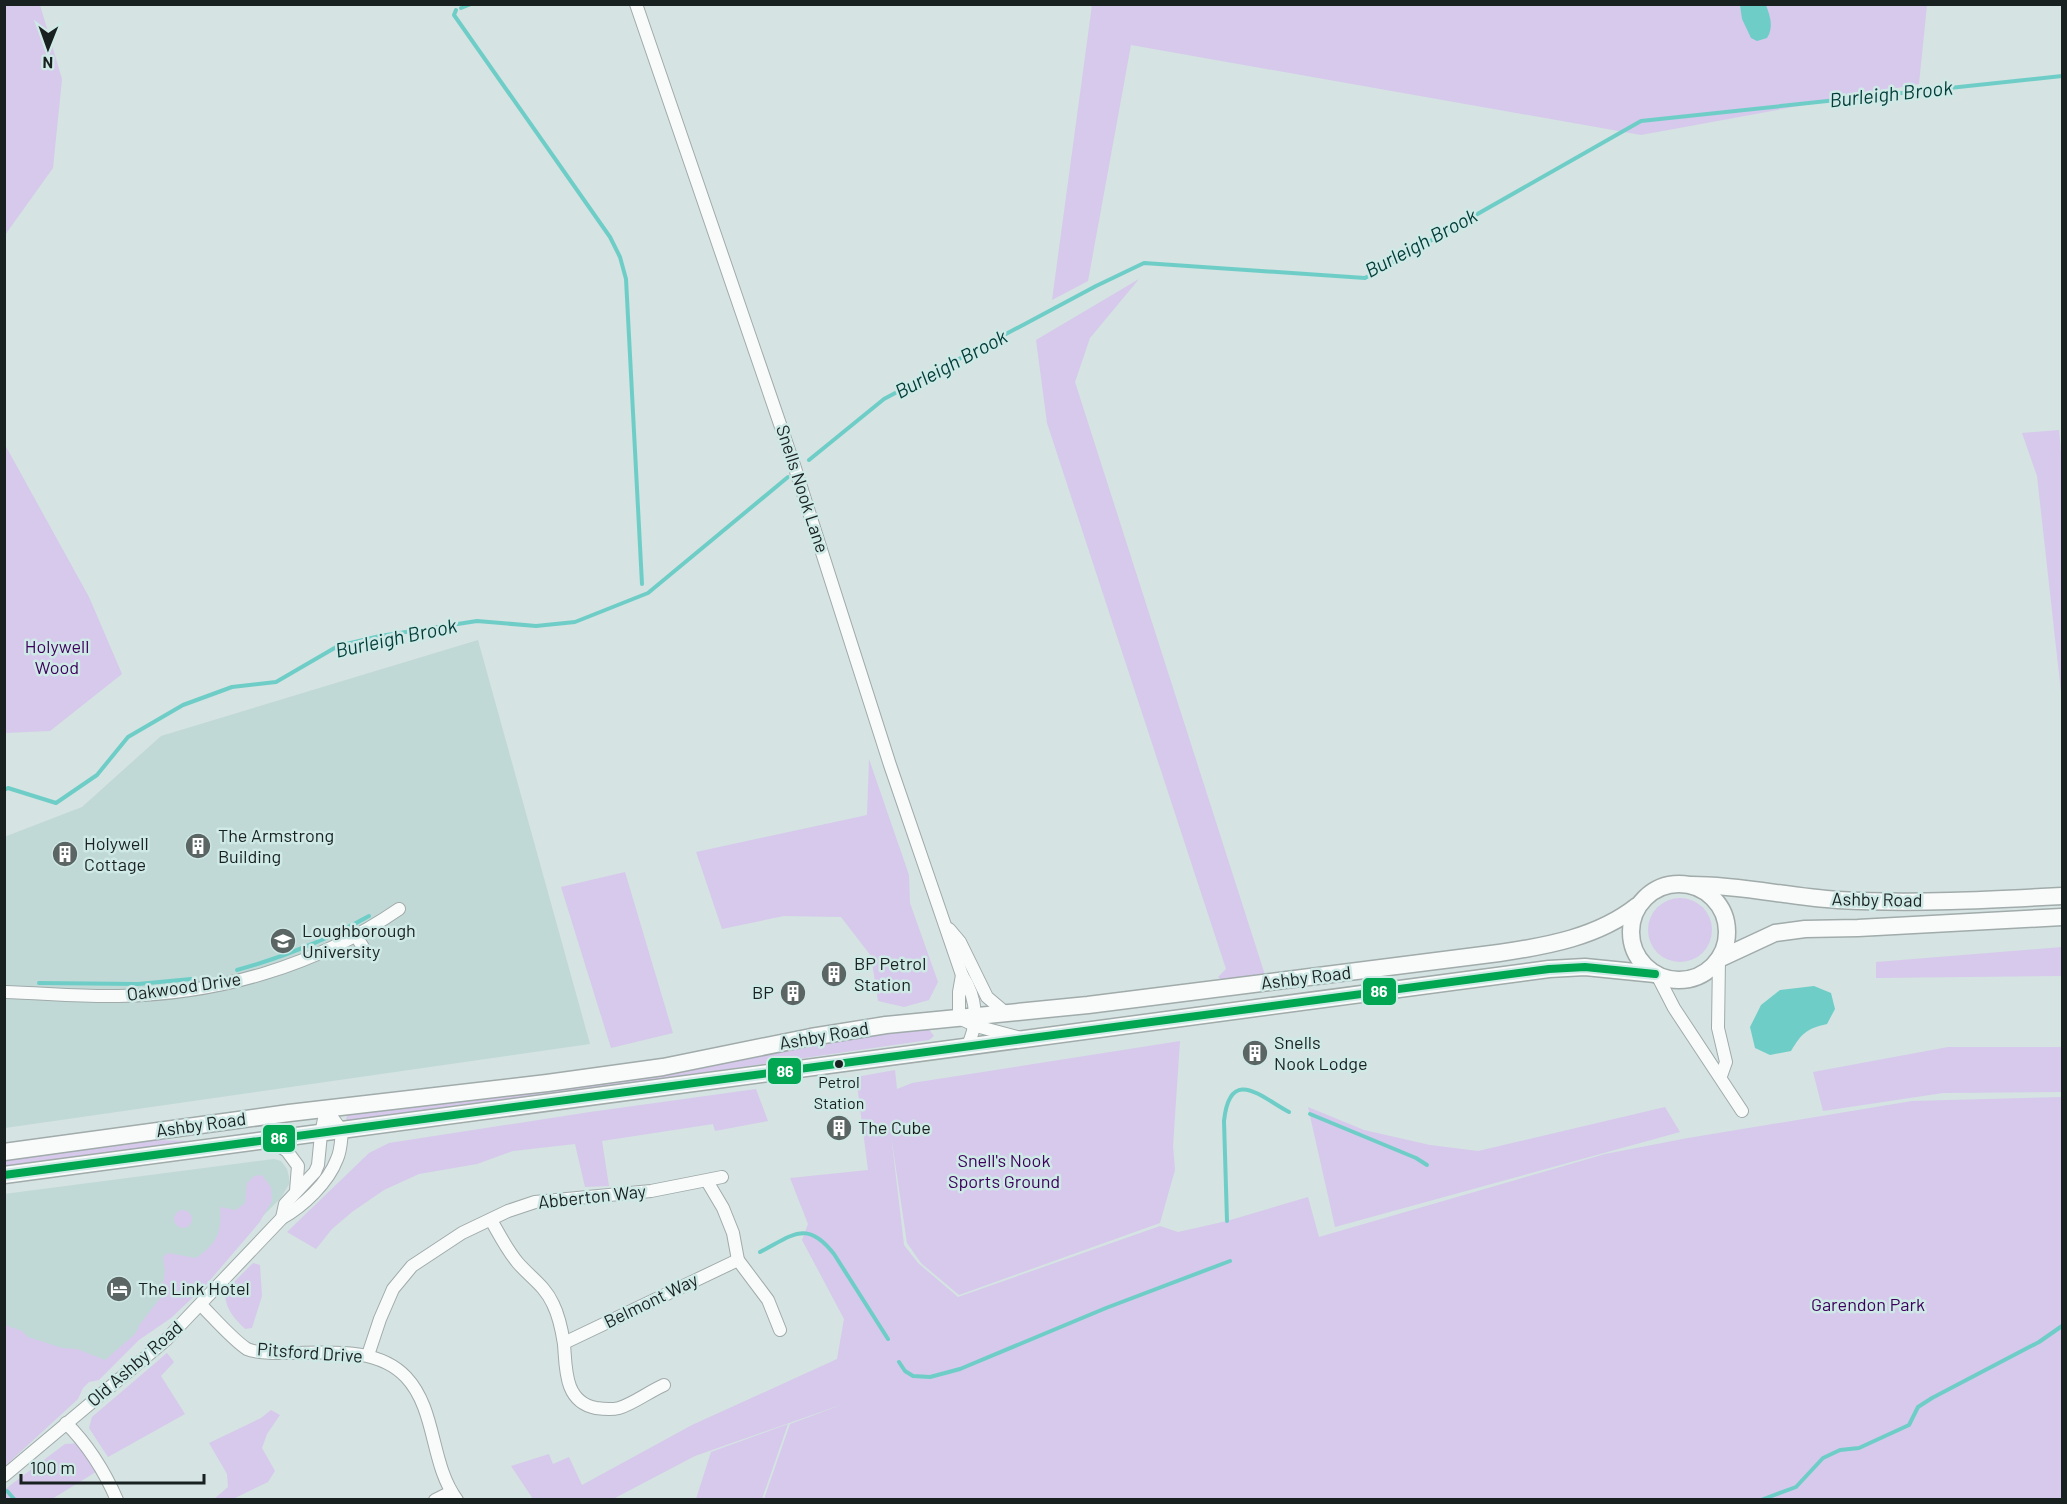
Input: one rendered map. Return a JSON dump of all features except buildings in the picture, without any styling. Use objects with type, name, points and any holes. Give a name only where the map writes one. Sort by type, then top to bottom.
[{"type":"main road","name":"Ashby Road","points":[[1692,885],[1839,900],[1910,901],[2062,896]]},
{"type":"main road","points":[[1692,885],[1704,890],[1722,909],[1726,922],[1727,935],[1719,959],[1704,972],[1686,979],[1667,978],[1656,974],[1640,961],[1632,944],[1631,924],[1637,906],[1652,891],[1663,886],[1692,885]]},
{"type":"main road","name":"Ashby Road","points":[[4,1152],[418,1096],[547,1083],[663,1067],[822,1035],[906,1022],[970,1020],[1540,947],[1594,931],[1624,917],[1637,906]]},
{"type":"main road","name":"Ashby Road","points":[[1719,959],[1775,933],[1805,928],[1858,928],[2062,917]]},
{"type":"main road","name":"Ashby Road","points":[[4,1175],[1549,969],[1593,968],[1656,974]]},
{"type":"street","name":"Snells Nook Lane","points":[[636,4],[791,454],[890,765],[962,975],[959,992],[970,1020],[967,1047]]},
{"type":"street","name":"Oakwood Drive","points":[[4,992],[118,996],[162,994],[216,987],[297,963],[356,936],[399,909]]},
{"type":"street","points":[[945,923],[960,942],[987,997],[1007,1014]]},
{"type":"street","points":[[356,936],[366,952]]},
{"type":"street","points":[[1719,959],[1718,1028],[1726,1062],[1720,1076]]},
{"type":"street","points":[[1656,974],[1674,1008],[1742,1110]]},
{"type":"street","points":[[970,1020],[1025,1039]]},
{"type":"street","points":[[326,1109],[342,1131]]},
{"type":"street","name":"Old Ashby Road","points":[[282,1218],[285,1204],[315,1172],[318,1165],[326,1109]]},
{"type":"street","name":"Old Ashby Road","points":[[4,1476],[166,1340],[282,1218],[297,1210],[328,1176],[338,1159],[342,1131]]},
{"type":"street","points":[[270,1140],[287,1151],[298,1166],[296,1191]]},
{"type":"street","name":"Abberton Way","points":[[368,1356],[393,1289],[412,1266],[462,1233],[508,1211],[535,1202],[651,1191],[722,1177]]},
{"type":"street","points":[[707,1181],[723,1208],[738,1260],[768,1300],[773,1323]]},
{"type":"street","points":[[491,1220],[513,1257],[548,1293],[555,1307],[564,1343],[565,1370],[569,1387],[579,1399],[590,1407],[619,1408],[649,1386],[664,1385]]},
{"type":"street","name":"Belmont Way","points":[[564,1343],[738,1260]]},
{"type":"street","name":"Pitsford Drive","points":[[201,1305],[248,1350],[267,1353],[368,1356],[393,1366],[415,1389],[454,1496]]},
{"type":"street","points":[[66,1423],[86,1443],[102,1468],[117,1500]]},
{"type":"street","points":[[435,1500],[454,1496]]},
{"type":"shaded area","name":"Loughborough University","points":[[478,640],[590,1044],[5,1128],[4,837],[82,807],[161,736]]},
{"type":"shaded area","points":[[274,1159],[281,1161],[289,1177],[289,1184],[281,1198],[160,1318],[106,1366],[5,1333],[4,1194]]},
{"type":"green space","points":[[5,4],[40,5],[62,79],[53,168],[5,235]]},
{"type":"green space","points":[[1092,5],[1927,5],[1919,84],[1641,135],[1131,45],[1088,281],[1052,300]]},
{"type":"green space","points":[[1139,279],[1090,338],[1075,382],[1265,975],[1224,982],[1218,977],[1226,969],[1047,423],[1036,340]]},
{"type":"green space","points":[[2059,430],[2062,464],[2062,701],[2037,476],[2022,433]]},
{"type":"green space","name":"Holywell Wood","points":[[4,443],[89,597],[122,674],[50,731],[5,733]]},
{"type":"green space","points":[[869,759],[909,875],[910,903],[938,982],[929,1000],[904,1007],[878,1001],[871,956],[841,917],[784,916],[722,929],[696,852],[867,815]]},
{"type":"green space","points":[[625,872],[673,1033],[611,1048],[561,887]]},
{"type":"green space","points":[[1680,898],[1698,904],[1706,912],[1712,930],[1706,948],[1698,956],[1680,962],[1662,956],[1654,948],[1648,930],[1654,912],[1662,904]]},
{"type":"green space","points":[[2062,947],[2062,976],[1876,978],[1876,962]]},
{"type":"green space","points":[[928,1028],[934,1036],[929,1040],[353,1123],[347,1121],[346,1118],[349,1113],[667,1074],[831,1042]]},
{"type":"green space","name":"Garendon Park","points":[[1180,1041],[1173,1146],[1175,1170],[1160,1223],[959,1295],[921,1263],[907,1243],[891,1135],[904,1245],[918,1263],[958,1297],[1160,1226],[1178,1232],[1227,1221],[1308,1197],[1319,1237],[1605,1154],[1688,1138],[1912,1101],[2062,1097],[2062,1499],[764,1499],[790,1424],[849,1402],[695,1456],[613,1499],[533,1499],[511,1466],[549,1454],[553,1464],[569,1457],[582,1485],[692,1425],[837,1359],[844,1319],[802,1240],[808,1224],[790,1178],[868,1170],[856,1077],[895,1070],[897,1089],[912,1083]]},
{"type":"green space","points":[[1948,1047],[2062,1047],[2062,1092],[1943,1093],[1823,1111],[1813,1072]]},
{"type":"green space","points":[[756,1089],[768,1121],[715,1131],[713,1124],[602,1141],[609,1186],[585,1187],[575,1144],[513,1151],[477,1164],[419,1174],[384,1190],[332,1229],[316,1249],[287,1232],[369,1153],[389,1143]]},
{"type":"green space","points":[[1308,1107],[1364,1130],[1430,1145],[1478,1151],[1665,1107],[1680,1132],[1335,1227]]},
{"type":"green space","points":[[153,1140],[195,1141],[5,1168],[4,1160]]},
{"type":"green space","points":[[262,1175],[271,1187],[272,1201],[259,1223],[205,1286],[171,1318],[139,1340],[99,1380],[89,1382],[78,1399],[5,1466],[5,1325],[22,1331],[28,1337],[62,1348],[77,1349],[105,1360],[135,1334],[161,1297],[165,1271],[163,1257],[168,1253],[196,1258],[203,1253],[217,1237],[220,1207],[236,1210],[245,1203],[247,1183],[254,1176]]},
{"type":"green space","points":[[183,1210],[189,1213],[192,1219],[189,1225],[183,1228],[177,1225],[174,1219],[177,1213]]},
{"type":"green space","points":[[253,1263],[260,1265],[262,1296],[252,1328],[245,1329],[226,1303],[225,1291]]},
{"type":"green space","points":[[167,1353],[174,1362],[161,1376],[185,1414],[108,1457],[89,1428],[92,1417]]},
{"type":"green space","points":[[271,1410],[280,1415],[267,1434],[262,1448],[275,1471],[268,1482],[233,1499],[214,1499],[228,1487],[227,1474],[209,1443],[261,1418]]},
{"type":"green space","points":[[788,1424],[762,1499],[696,1499],[711,1452]]},
{"type":"green space","points":[[81,1443],[99,1470],[52,1499],[5,1499],[4,1490],[65,1444]]},
{"type":"water","points":[[1740,5],[1766,5],[1771,26],[1767,38],[1757,41],[1751,38],[1742,19]]},
{"type":"water","points":[[1814,986],[1831,993],[1835,1009],[1827,1024],[1805,1033],[1791,1051],[1770,1055],[1755,1048],[1750,1027],[1761,1005],[1780,990]]},
{"type":"waterway","points":[[461,8],[471,4]]},
{"type":"waterway","points":[[456,10],[454,15],[610,237],[620,257],[626,279],[642,584]]},
{"type":"waterway","name":"Burleigh Brook","points":[[809,460],[884,399],[1096,286],[1144,263],[1365,278],[1641,121],[2062,76]]},
{"type":"waterway","name":"Burleigh Brook","points":[[4,790],[8,788],[56,803],[97,775],[128,737],[183,705],[232,687],[276,682],[338,646],[380,636],[477,621],[536,626],[575,622],[648,593],[788,477]]},
{"type":"waterway","points":[[237,970],[305,947],[369,916]]},
{"type":"waterway","points":[[39,983],[138,984],[191,979]]},
{"type":"waterway","points":[[1227,1221],[1224,1121],[1227,1104],[1233,1094],[1240,1090],[1249,1090],[1289,1112]]},
{"type":"waterway","points":[[1310,1114],[1416,1158],[1427,1165]]},
{"type":"waterway","points":[[760,1252],[791,1236],[807,1234],[816,1237],[834,1254],[888,1339]]},
{"type":"waterway","points":[[899,1362],[905,1371],[913,1376],[930,1377],[960,1369],[1106,1308],[1230,1261]]},
{"type":"waterway","points":[[1761,1500],[1796,1487],[1823,1458],[1840,1450],[1859,1448],[1909,1425],[1918,1407],[2039,1342],[2062,1326]]},
{"type":"waterway","points":[[7,1491],[15,1500]]},
{"type":"transit line","name":"86","points":[[4,1175],[1549,969],[1585,967],[1655,974]]},
{"type":"place","name":"The Armstrong Building","points":[[198,846]]},
{"type":"place","name":"Holywell Cottage","points":[[65,854]]},
{"type":"place","name":"Loughborough University","points":[[283,941]]},
{"type":"place","name":"BP Petrol Station","points":[[834,974]]},
{"type":"place","name":"BP","points":[[793,993]]},
{"type":"place","name":"Snells Nook Lodge","points":[[1255,1053]]},
{"type":"place","name":"Petrol Station","points":[[839,1064]]},
{"type":"place","name":"The Cube","points":[[839,1128]]},
{"type":"place","name":"The Link Hotel","points":[[119,1289]]},
{"type":"park label","name":"Snell's Nook Sports Ground","points":[[1004,1171]]}]
